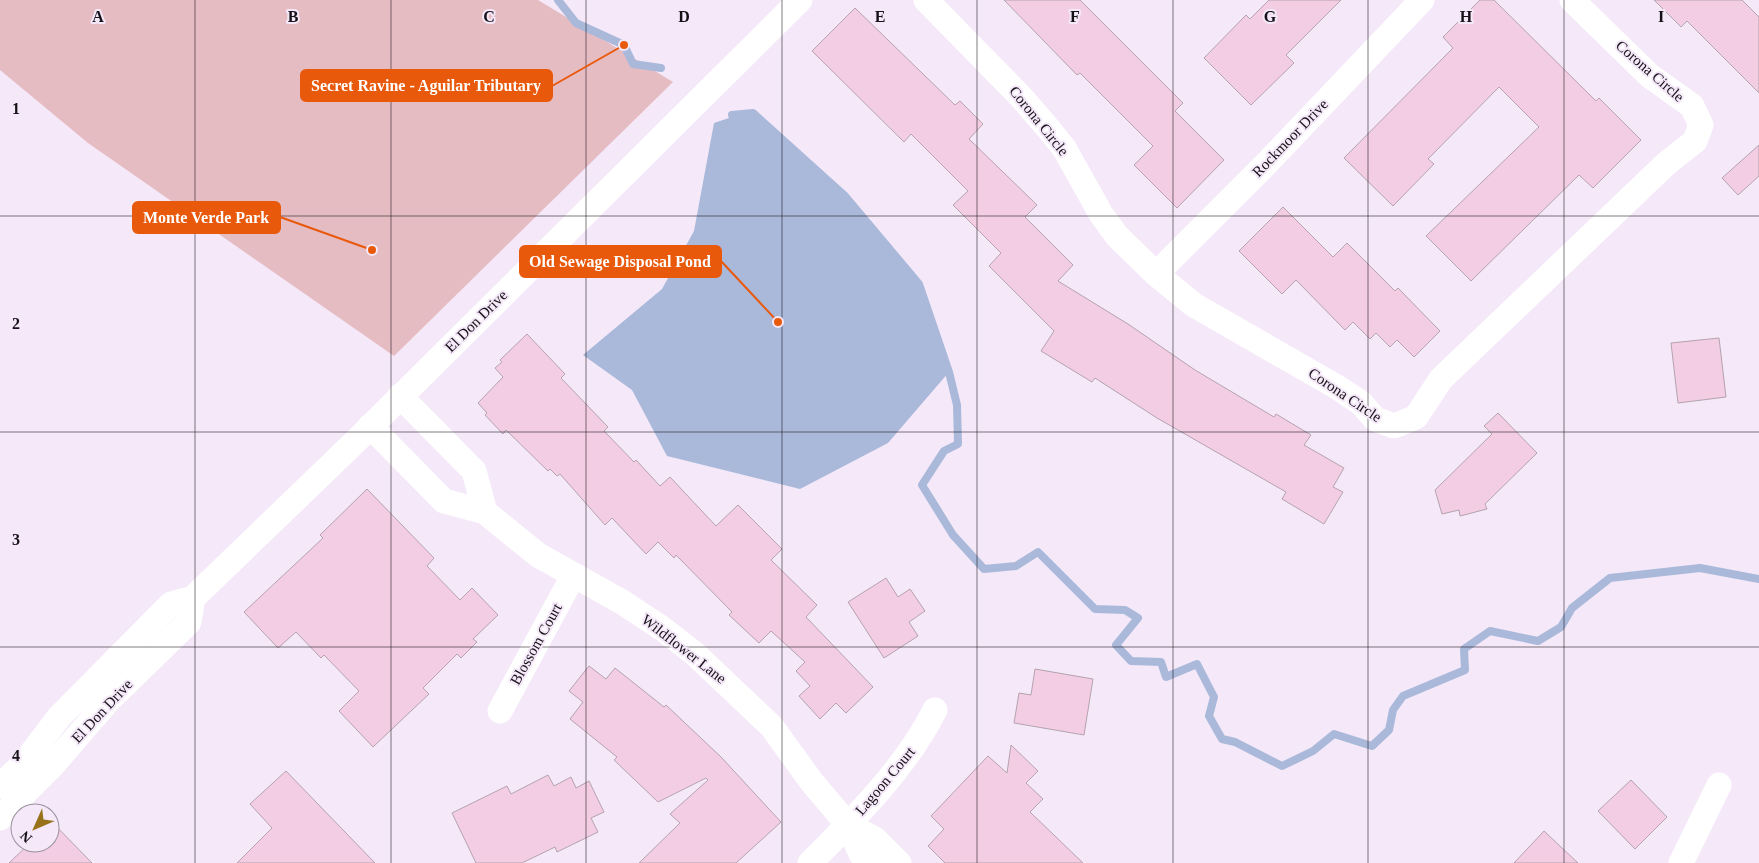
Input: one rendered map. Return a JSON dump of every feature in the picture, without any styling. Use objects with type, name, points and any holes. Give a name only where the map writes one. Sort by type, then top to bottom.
[{"type":"street","name":"El Don Drive","points":[[0,786],[24,763],[59,717],[171,604],[193,598],[370,426],[800,0]]},
{"type":"street","name":"Corona Circle","points":[[926,0],[1021,97],[1047,127],[1064,148],[1101,214],[1117,236],[1156,274],[1194,305],[1337,387],[1362,403],[1375,420],[1394,426],[1416,417],[1441,379],[1667,162],[1696,142],[1701,125],[1692,106],[1650,76],[1572,0]]},
{"type":"street","name":"Rockmoor Drive","points":[[1156,274],[1266,163],[1422,0]]},
{"type":"street","points":[[400,396],[474,471],[485,512]]},
{"type":"street","name":"Wildflower Lane","points":[[370,426],[444,501],[485,512],[538,555],[622,602],[663,629],[730,685],[772,727],[811,782],[848,825],[861,854],[871,863]]},
{"type":"street","name":"Blossom Court","points":[[500,711],[573,576]]},
{"type":"street","name":"El Don Drive","points":[[0,818],[52,766],[107,702],[189,622],[193,598]]},
{"type":"street","name":"Lagoon Court","points":[[810,863],[892,777],[923,733],[935,710]]},
{"type":"street","points":[[1681,863],[1696,836],[1719,784]]},
{"type":"street","name":"Wildflower Lane","points":[[848,825],[875,839],[899,863]]},
{"type":"shaded area","points":[[0,0],[538,0],[673,82],[394,356],[88,143],[0,70]]},
{"type":"water","points":[[750,111],[845,196],[919,284],[949,372],[888,443],[800,489],[667,456],[632,390],[583,355],[662,289],[694,231],[714,123]]},
{"type":"building","points":[[1004,0],[1080,0],[1183,103],[1175,111],[1224,160],[1177,208],[1134,165],[1153,146],[1080,73],[1077,75]]},
{"type":"building","points":[[1269,0],[1341,0],[1286,55],[1294,63],[1251,105],[1204,58],[1246,15],[1250,19]]},
{"type":"building","points":[[1480,0],[1494,0],[1596,101],[1599,98],[1641,140],[1593,188],[1579,175],[1471,281],[1426,236],[1539,127],[1499,87],[1428,159],[1434,164],[1393,206],[1344,158],[1453,48],[1443,37]]},
{"type":"building","points":[[1654,0],[1742,0],[1759,17],[1759,93],[1687,21],[1681,27]]},
{"type":"building","points":[[855,8],[955,105],[960,101],[983,124],[969,139],[1037,205],[1025,217],[1073,265],[1058,281],[1128,324],[1195,370],[1274,417],[1276,414],[1311,435],[1304,445],[1344,468],[1333,487],[1343,492],[1324,524],[1282,499],[1286,492],[1157,418],[1095,378],[1092,382],[1041,351],[1054,331],[989,266],[1001,253],[953,205],[968,191],[911,134],[904,142],[812,51]]},
{"type":"building","points":[[1759,145],[1759,176],[1738,195],[1722,178]]},
{"type":"building","points":[[1283,207],[1333,257],[1347,243],[1395,291],[1398,288],[1440,331],[1414,357],[1397,340],[1390,347],[1376,333],[1370,339],[1353,322],[1345,330],[1296,280],[1282,294],[1239,251]]},
{"type":"building","points":[[527,334],[565,374],[561,378],[608,427],[604,431],[634,462],[636,460],[660,486],[670,477],[716,526],[738,505],[782,549],[771,560],[817,605],[806,617],[873,687],[846,713],[836,703],[820,719],[799,696],[810,686],[796,671],[805,662],[771,631],[759,643],[729,615],[732,612],[676,555],[674,558],[658,542],[646,554],[612,518],[605,525],[560,474],[557,476],[550,469],[548,471],[506,430],[503,434],[485,415],[487,413],[478,403],[503,377],[495,368],[502,362],[500,360]]},
{"type":"building","points":[[1719,338],[1726,397],[1678,403],[1671,343]]},
{"type":"building","points":[[1498,413],[1537,453],[1485,504],[1487,509],[1460,516],[1459,510],[1442,514],[1435,490],[1492,434],[1484,426]]},
{"type":"building","points":[[367,489],[434,558],[427,566],[460,600],[472,588],[498,615],[473,639],[477,642],[461,658],[457,654],[423,688],[429,694],[373,747],[339,711],[359,691],[324,655],[321,658],[296,632],[278,648],[244,612],[323,538],[320,535]]},
{"type":"building","points":[[886,578],[898,597],[910,589],[925,611],[909,622],[918,636],[884,658],[848,602]]},
{"type":"building","points":[[589,666],[606,679],[615,668],[664,707],[666,705],[721,757],[781,822],[736,863],[639,863],[680,823],[670,814],[708,780],[706,778],[658,802],[614,760],[617,757],[570,719],[583,702],[569,691]]},
{"type":"building","points":[[1035,669],[1093,679],[1084,735],[1014,723],[1019,693],[1031,695]]},
{"type":"building","points":[[1011,745],[1038,771],[1026,783],[1043,799],[1030,812],[1083,863],[945,863],[928,846],[944,829],[931,816],[988,756],[1007,773]]},
{"type":"building","points":[[286,771],[375,863],[237,863],[272,828],[250,804]]},
{"type":"building","points":[[548,775],[554,786],[571,777],[576,788],[589,781],[604,812],[591,818],[598,832],[557,852],[555,847],[522,863],[476,863],[452,813],[507,786],[511,794]]},
{"type":"building","points":[[1631,780],[1667,817],[1635,849],[1598,811]]},
{"type":"building","points":[[60,830],[92,863],[9,863],[20,853],[60,853]]},
{"type":"building","points":[[1544,831],[1578,863],[1514,863]]},
{"type":"waterway","points":[[558,0],[576,23],[624,45],[633,64],[661,68]]},
{"type":"waterway","points":[[732,115],[753,113],[845,196],[919,284],[949,372],[957,405],[958,444],[944,451],[922,485],[953,535],[984,569],[1016,566],[1038,552],[1095,609],[1125,610],[1138,618],[1116,645],[1131,661],[1161,662],[1166,677],[1197,664],[1214,697],[1209,716],[1222,739],[1235,742],[1282,766],[1313,751],[1334,734],[1372,746],[1389,730],[1393,710],[1403,696],[1465,670],[1464,649],[1490,631],[1538,641],[1561,627],[1572,608],[1610,578],[1700,568],[1759,579]]},
{"type":"place","name":"Secret Ravine - Aguilar Tributary","points":[[624,45]]},
{"type":"place","name":"Monte Verde Park","points":[[372,250]]},
{"type":"place","name":"Old Sewage Disposal Pond","points":[[778,322]]}]
